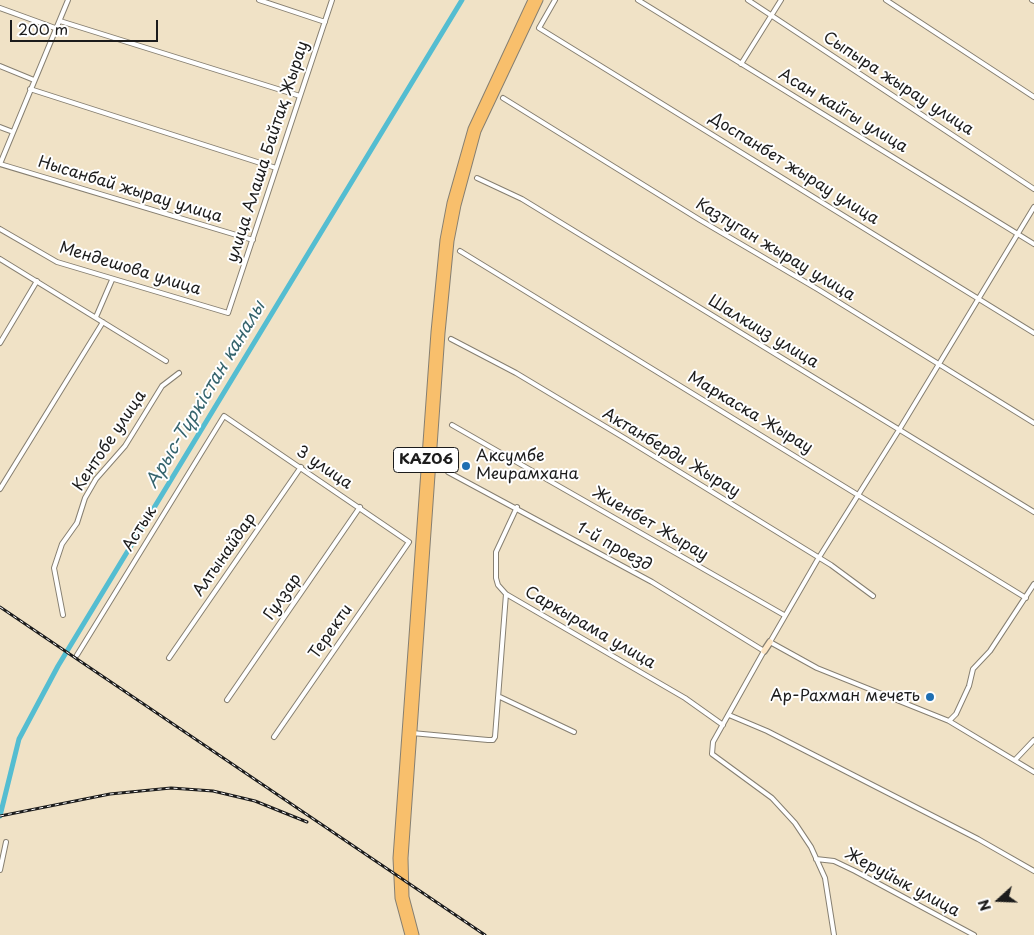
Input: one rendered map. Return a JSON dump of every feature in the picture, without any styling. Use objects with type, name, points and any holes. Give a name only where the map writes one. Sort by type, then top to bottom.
[{"type":"highway","name":"KАZ06","points":[[409,935],[399,898],[397,858],[436,316],[444,240],[451,204],[472,128],[532,0]]},
{"type":"highway","name":"KАZ06","points":[[415,935],[409,915],[403,880],[442,324],[450,241],[457,205],[477,131],[539,0]]},
{"type":"street","points":[[0,164],[68,0]]},
{"type":"street","points":[[259,0],[325,22]]},
{"type":"street","name":"улица Алаша Байтақ Жырау","points":[[228,313],[332,0]]},
{"type":"street","name":"Доспанбет жырау улица","points":[[555,0],[540,28],[1034,332]]},
{"type":"street","name":"Асан кайгы улица","points":[[638,0],[1034,244]]},
{"type":"street","name":"Сыпыра жырау улица","points":[[748,0],[1034,189]]},
{"type":"street","points":[[741,64],[781,0]]},
{"type":"street","points":[[886,0],[1034,97]]},
{"type":"street","points":[[0,8],[55,28]]},
{"type":"street","points":[[60,20],[300,96]]},
{"type":"street","points":[[0,66],[34,80]]},
{"type":"street","points":[[30,89],[276,168]]},
{"type":"street","name":"Казтуган жырау улица","points":[[502,98],[1034,423]]},
{"type":"street","points":[[0,127],[13,132]]},
{"type":"street","name":"Нысанбай жырау улица","points":[[0,164],[252,240]]},
{"type":"street","name":"Шалкииз улица","points":[[477,178],[522,199],[1034,512]]},
{"type":"street","points":[[834,935],[825,878],[795,823],[772,798],[712,754],[712,742],[818,559],[900,430],[1034,207]]},
{"type":"street","name":"Мендешова улица","points":[[0,229],[57,262],[112,280],[228,313]]},
{"type":"street","name":"Маркаска Жырау","points":[[460,251],[1026,598]]},
{"type":"street","points":[[0,258],[166,361]]},
{"type":"street","points":[[96,317],[112,280]]},
{"type":"street","points":[[0,343],[37,281]]},
{"type":"street","points":[[0,489],[103,322]]},
{"type":"street","name":"Актанберди Жырау","points":[[451,339],[516,373],[626,439],[818,559],[831,565],[873,596]]},
{"type":"street","name":"Кентобе улица","points":[[63,615],[54,568],[62,544],[77,523],[85,498],[96,479],[125,446],[162,386],[179,373]]},
{"type":"street","name":"3 улица","points":[[224,416],[301,466],[409,542]]},
{"type":"street","name":"Астык","points":[[77,656],[224,416]]},
{"type":"street","name":"Жиенбет Жырау","points":[[452,425],[784,616]]},
{"type":"street","name":"Алтынайдар","points":[[169,658],[301,466]]},
{"type":"street","name":"1-й проезд","points":[[448,472],[652,582],[764,651]]},
{"type":"street","name":"Гулзар","points":[[227,700],[360,507]]},
{"type":"street","points":[[506,594],[496,578],[496,552],[516,507]]},
{"type":"street","name":"Теректи","points":[[274,737],[409,542]]},
{"type":"street","points":[[949,721],[956,714],[969,686],[973,669],[990,651],[1034,584]]},
{"type":"street","name":"Саркырама улица","points":[[412,733],[493,740],[500,697],[506,594],[684,698],[723,725]]},
{"type":"street","points":[[770,642],[817,668],[949,721],[1034,772]]},
{"type":"street","points":[[500,697],[574,732]]},
{"type":"street","points":[[729,715],[776,736],[978,839],[1034,871]]},
{"type":"street","points":[[1015,760],[1034,740]]},
{"type":"street","points":[[0,870],[6,842]]},
{"type":"street","name":"Жеруйык улица","points":[[816,859],[834,861],[855,871],[974,935]]},
{"type":"waterway","name":"Арыс-Түркістан каналы","points":[[0,816],[19,739],[58,666],[462,0]]},
{"type":"railway","points":[[0,607],[485,935]]},
{"type":"railway","points":[[0,816],[110,794],[171,788],[213,791],[255,801],[307,822]]},
{"type":"place","name":"Аксумбе Меирамхана","points":[[466,466]]},
{"type":"place","name":"Ар-Рахман мечеть","points":[[930,697]]}]
